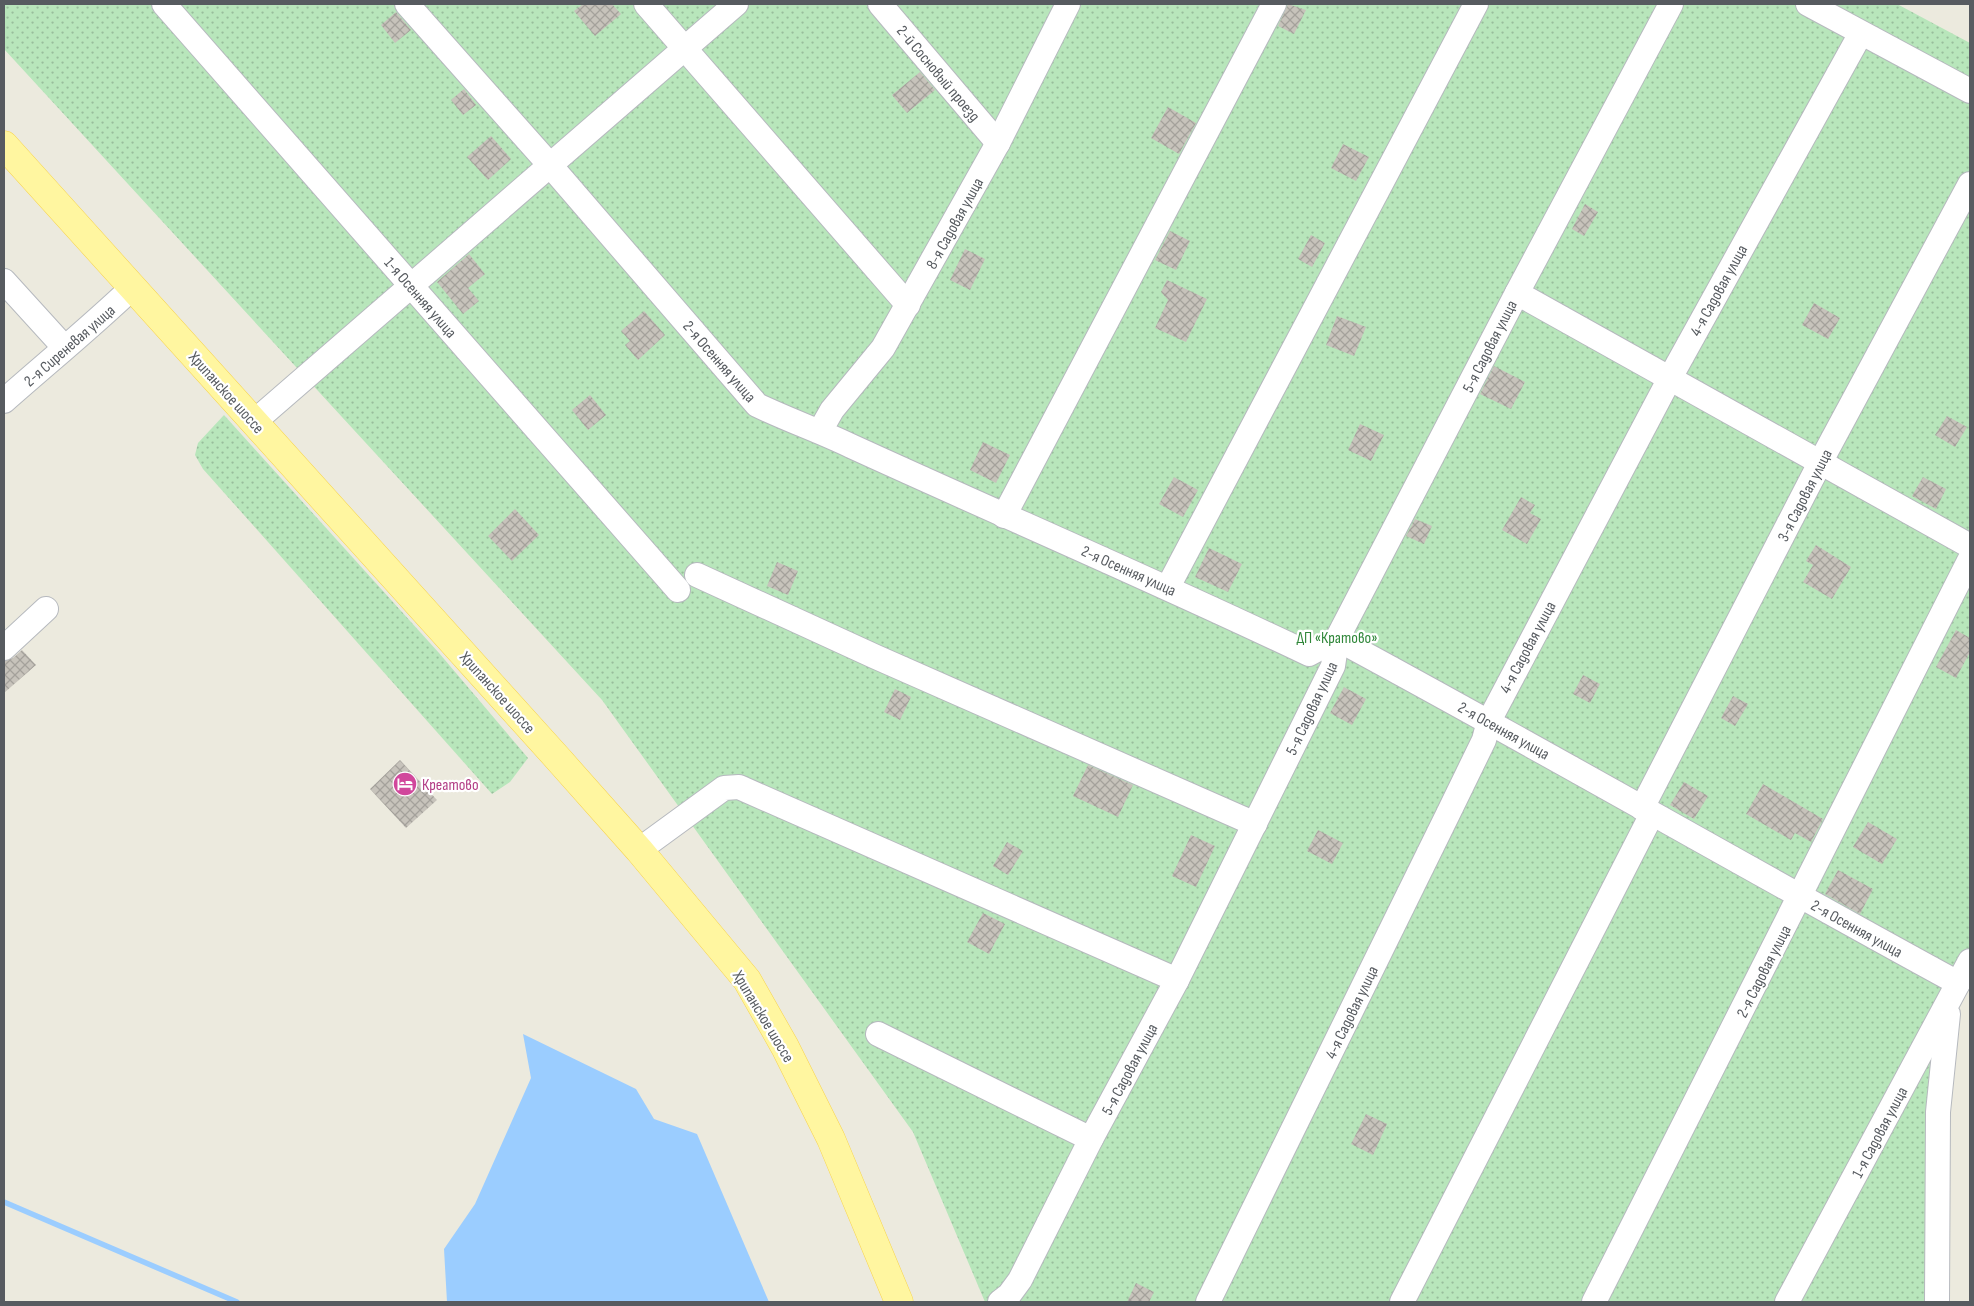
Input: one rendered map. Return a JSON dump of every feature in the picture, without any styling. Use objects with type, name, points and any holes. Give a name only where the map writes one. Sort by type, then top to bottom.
[{"type":"main road","name":"Хрипанское шоссе","points":[[4,145],[639,850],[747,980],[785,1047],[831,1139],[899,1302]]},
{"type":"street","name":"1-я Осенняя улица","points":[[164,4],[678,590]]},
{"type":"street","name":"2-я Осенняя улица","points":[[407,4],[549,164],[757,405],[787,420],[820,431],[1004,516],[1168,587],[1310,654],[1337,639],[1489,721],[1801,898],[1953,994]]},
{"type":"street","points":[[646,4],[908,304]]},
{"type":"street","points":[[254,422],[549,164],[736,4]]},
{"type":"street","name":"2-й Сосновый проезд","points":[[880,4],[998,143]]},
{"type":"street","name":"8-я Садовая улица","points":[[820,431],[832,410],[883,348],[998,143],[1068,4]]},
{"type":"street","points":[[1004,516],[1274,4]]},
{"type":"street","points":[[1168,587],[1476,4]]},
{"type":"street","name":"5-я Садовая улица","points":[[1000,1302],[1009,1295],[1020,1280],[1091,1140],[1177,980],[1333,666],[1337,639],[1517,293],[1671,4]]},
{"type":"street","points":[[1808,4],[1970,91]]},
{"type":"street","name":"4-я Садовая улица","points":[[1208,1302],[1484,740],[1489,721],[1670,378],[1861,33]]},
{"type":"street","name":"3-я Садовая улица","points":[[1402,1302],[1821,461],[1970,184]]},
{"type":"street","points":[[4,281],[64,347]]},
{"type":"street","name":"2-я Сиреневая улица","points":[[4,402],[64,347],[94,325],[133,288]]},
{"type":"street","points":[[1517,293],[1821,461],[1970,546]]},
{"type":"street","name":"2-я Садовая улица","points":[[1594,1302],[1801,898],[1970,559]]},
{"type":"street","points":[[697,575],[876,657],[1255,824]]},
{"type":"street","points":[[4,648],[46,609]]},
{"type":"street","points":[[639,850],[724,788],[739,786],[1177,980]]},
{"type":"street","name":"1-я Садовая улица","points":[[1787,1302],[1970,961]]},
{"type":"street","points":[[1937,1302],[1938,1112],[1953,994]]},
{"type":"street","points":[[878,1034],[1091,1140]]},
{"type":"green space","name":"ДП «Кратово»","points":[[4,4],[1897,4],[1970,43],[1970,975],[1953,1011],[1933,1302],[985,1302],[913,1132],[602,700],[4,49]]},
{"type":"green space","points":[[224,415],[439,653],[528,758],[510,782],[492,794],[203,469],[195,455],[198,443]]},
{"type":"water","points":[[523,1034],[636,1089],[654,1119],[697,1134],[769,1302],[447,1302],[444,1249],[475,1204],[531,1078]]},
{"type":"building","points":[[583,4],[612,4],[621,14],[595,36],[574,11]]},
{"type":"building","points":[[1288,4],[1306,10],[1294,34],[1278,26]]},
{"type":"building","points":[[396,12],[411,30],[395,43],[381,25]]},
{"type":"building","points":[[920,72],[935,90],[907,113],[892,95]]},
{"type":"building","points":[[464,89],[476,105],[463,115],[451,100]]},
{"type":"building","points":[[1168,107],[1196,123],[1179,154],[1151,138]]},
{"type":"building","points":[[491,136],[511,159],[488,180],[467,157]]},
{"type":"building","points":[[1343,144],[1369,157],[1356,181],[1331,168]]},
{"type":"building","points":[[1585,204],[1598,212],[1584,236],[1572,229]]},
{"type":"building","points":[[1170,231],[1190,241],[1176,270],[1155,260]]},
{"type":"building","points":[[1311,235],[1325,243],[1312,267],[1298,259]]},
{"type":"building","points":[[965,249],[985,259],[970,290],[950,280]]},
{"type":"building","points":[[469,254],[485,274],[468,288],[479,301],[463,314],[437,282]]},
{"type":"building","points":[[1167,280],[1207,299],[1186,342],[1155,328],[1168,300],[1161,292]]},
{"type":"building","points":[[1814,303],[1840,318],[1828,339],[1802,325]]},
{"type":"building","points":[[644,311],[665,335],[638,360],[625,345],[630,341],[621,331]]},
{"type":"building","points":[[1337,316],[1366,327],[1354,356],[1326,345]]},
{"type":"building","points":[[1494,366],[1525,382],[1511,409],[1480,394]]},
{"type":"building","points":[[590,395],[606,415],[588,430],[572,410]]},
{"type":"building","points":[[1947,416],[1967,427],[1955,447],[1935,435]]},
{"type":"building","points":[[1360,424],[1384,435],[1371,461],[1348,450]]},
{"type":"building","points":[[983,442],[1010,455],[996,483],[970,470]]},
{"type":"building","points":[[1174,477],[1198,490],[1183,517],[1159,504]]},
{"type":"building","points":[[1923,477],[1946,489],[1936,509],[1912,496]]},
{"type":"building","points":[[1521,497],[1535,505],[1530,513],[1541,519],[1527,544],[1502,530]]},
{"type":"building","points":[[515,509],[539,535],[512,561],[488,536]]},
{"type":"building","points":[[1415,519],[1432,526],[1424,544],[1406,536]]},
{"type":"building","points":[[1816,545],[1851,567],[1832,599],[1803,582],[1813,565],[1806,561]]},
{"type":"building","points":[[1209,548],[1242,564],[1228,592],[1195,577]]},
{"type":"building","points":[[777,562],[798,571],[788,595],[767,586]]},
{"type":"building","points":[[1956,630],[1970,638],[1970,652],[1956,678],[1936,667]]},
{"type":"building","points":[[22,650],[36,665],[4,693],[4,661],[13,658]]},
{"type":"building","points":[[1583,675],[1600,684],[1590,703],[1573,694]]},
{"type":"building","points":[[1344,687],[1366,699],[1352,725],[1330,713]]},
{"type":"building","points":[[895,689],[911,697],[900,720],[884,712]]},
{"type":"building","points":[[1733,696],[1748,704],[1735,726],[1721,718]]},
{"type":"building","points":[[400,760],[437,800],[406,828],[370,789]]},
{"type":"building","points":[[1088,765],[1133,785],[1118,817],[1073,796]]},
{"type":"building","points":[[1684,782],[1708,796],[1694,819],[1670,805]]},
{"type":"building","points":[[1763,784],[1823,819],[1811,842],[1795,833],[1791,840],[1746,814]]},
{"type":"building","points":[[1868,822],[1897,839],[1882,864],[1853,847]]},
{"type":"building","points":[[1318,830],[1343,843],[1332,864],[1307,851]]},
{"type":"building","points":[[1191,835],[1215,846],[1196,887],[1172,876]]},
{"type":"building","points":[[1007,842],[1023,851],[1008,875],[993,866]]},
{"type":"building","points":[[1838,870],[1873,889],[1860,914],[1825,894]]},
{"type":"building","points":[[983,913],[1005,924],[989,954],[967,942]]},
{"type":"building","points":[[1366,1114],[1387,1124],[1373,1155],[1351,1144]]},
{"type":"building","points":[[1136,1283],[1154,1292],[1149,1302],[1127,1302]]},
{"type":"waterway","points":[[4,1202],[237,1302]]},
{"type":"place","name":"Креатово","points":[[405,784]]}]
